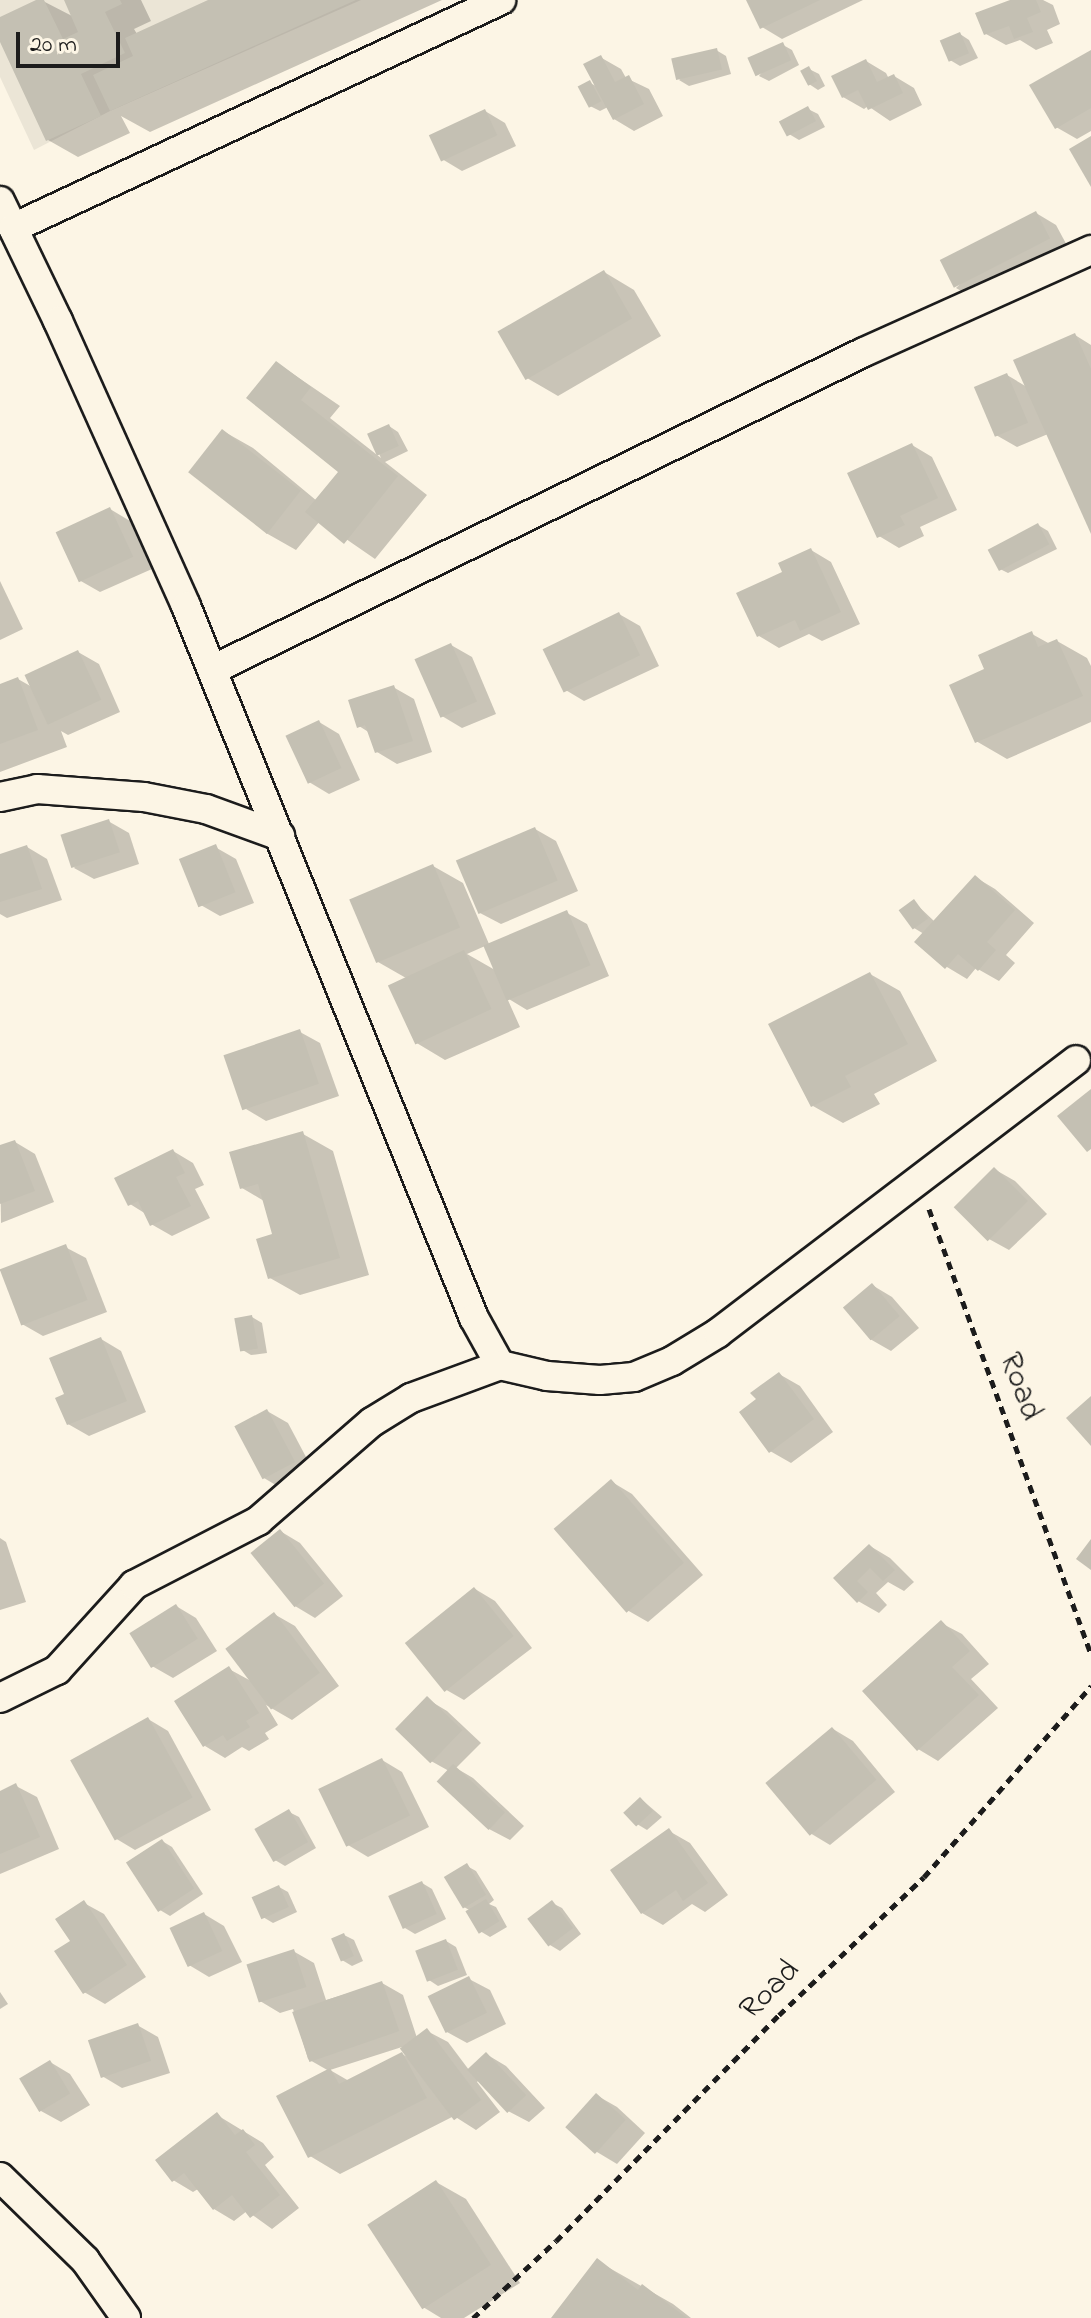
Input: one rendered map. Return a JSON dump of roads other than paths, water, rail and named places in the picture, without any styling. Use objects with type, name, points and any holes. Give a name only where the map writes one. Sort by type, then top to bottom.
[{"type":"street","points":[[13,228],[501,0]]},
{"type":"street","points":[[0,201],[58,321],[212,670],[474,1318],[500,1365]]},
{"type":"street","points":[[212,670],[864,352],[1091,250]]},
{"type":"street","points":[[0,797],[37,789],[144,797],[206,809],[280,836]]},
{"type":"street","points":[[0,1698],[57,1670],[134,1585],[258,1521],[372,1422],[411,1398],[500,1365],[547,1376],[600,1380],[651,1371],[718,1333],[1076,1060]]},
{"type":"street","points":[[0,2177],[85,2260],[126,2318]]}]
